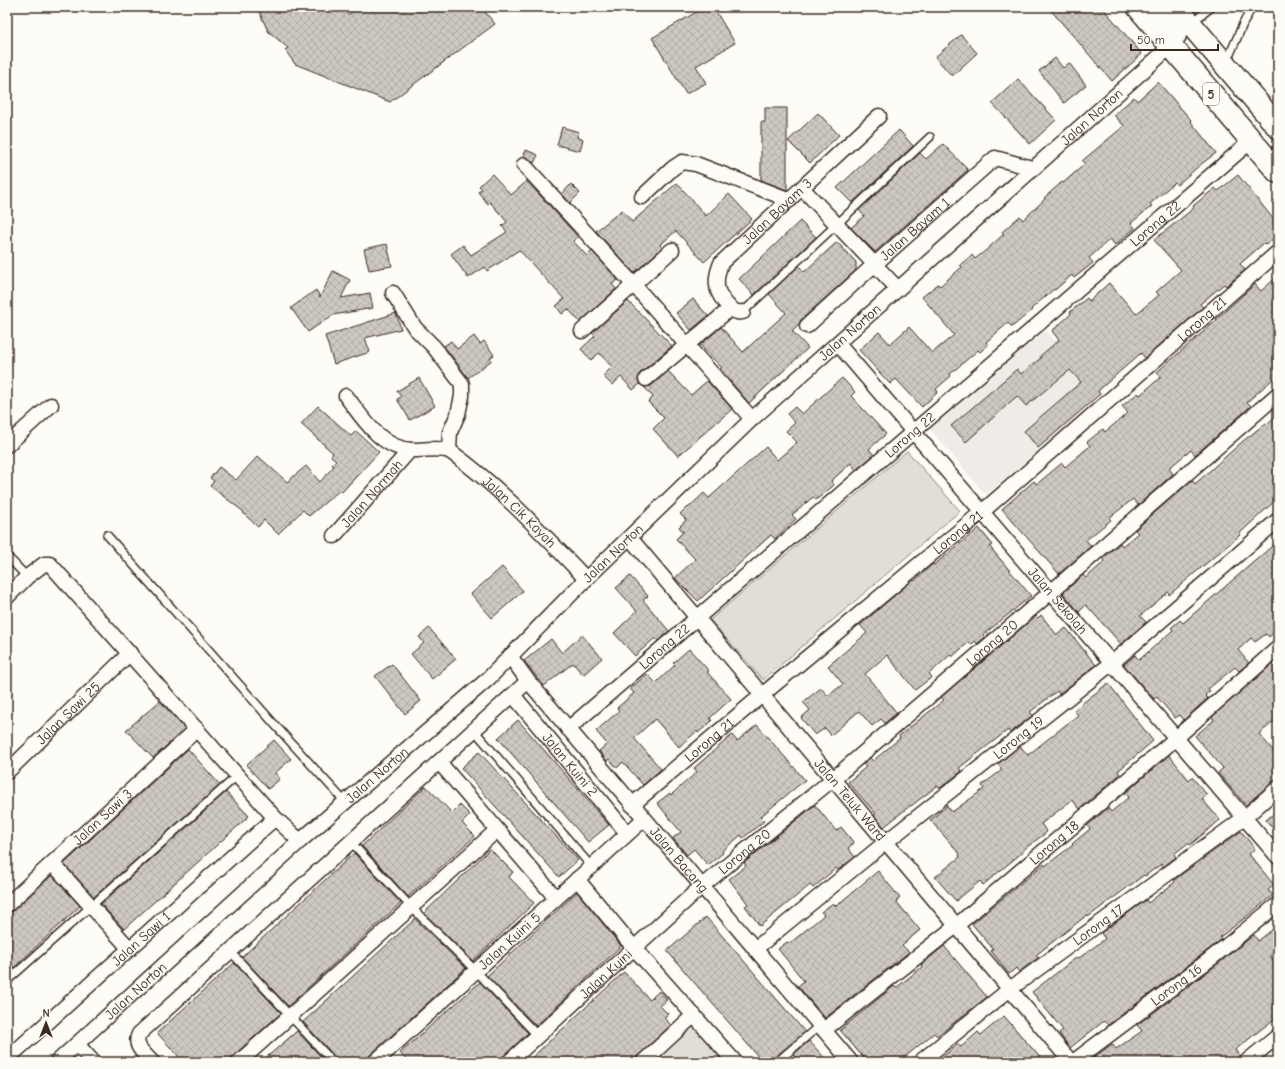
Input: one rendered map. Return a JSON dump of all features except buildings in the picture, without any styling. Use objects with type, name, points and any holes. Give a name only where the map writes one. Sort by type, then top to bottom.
[{"type":"highway","name":"5","points":[[1138,7],[1278,172]]},
{"type":"highway","points":[[1159,7],[1175,30],[1175,38],[1171,46]]},
{"type":"highway","name":"5","points":[[1176,7],[1272,120]]},
{"type":"highway","points":[[1171,46],[1183,44],[1193,48],[1242,101],[1272,120]]},
{"type":"street","name":"Jalan Norton","points":[[56,1062],[300,841],[488,679],[586,579],[752,419],[838,344],[1032,168],[1171,46]]},
{"type":"street","name":"Jalan Bayam 3","points":[[737,310],[722,298],[716,286],[717,274],[721,263],[803,189],[880,116]]},
{"type":"street","name":"Lorong 22","points":[[568,729],[1252,141]]},
{"type":"street","name":"Jalan Bayam 1","points":[[807,326],[995,158],[1032,168]]},
{"type":"street","points":[[642,197],[673,168],[682,162],[696,164],[790,200]]},
{"type":"street","points":[[524,165],[687,344],[752,419]]},
{"type":"street","points":[[803,189],[898,289]]},
{"type":"street","points":[[582,331],[672,250]]},
{"type":"street","name":"Lorong 21","points":[[632,805],[982,512],[1278,252]]},
{"type":"street","points":[[346,396],[375,432],[393,445],[410,450],[449,450],[450,432],[458,414],[462,396],[462,384],[434,347],[415,328],[393,293]]},
{"type":"street","points":[[646,379],[687,344],[737,310]]},
{"type":"street","name":"Jalan Sekolah","points":[[838,344],[1278,857]]},
{"type":"street","name":"Lorong 20","points":[[702,886],[833,779],[1051,592],[1278,394]]},
{"type":"street","points":[[7,445],[51,405]]},
{"type":"street","name":"Jalan Normah","points":[[334,536],[410,450]]},
{"type":"street","name":"Jalan Cik Kayah","points":[[449,450],[497,490],[537,528],[586,579]]},
{"type":"street","name":"Lorong 19","points":[[755,949],[886,842],[1112,663],[1278,520]]},
{"type":"street","name":"Jalan Teluk Ward","points":[[630,538],[1072,1062]]},
{"type":"street","points":[[7,597],[27,577],[44,564],[50,564],[275,818],[300,841]]},
{"type":"street","name":"Lorong 18","points":[[822,1028],[956,926],[1176,738],[1278,648]]},
{"type":"street","name":"Jalan Sawi 25","points":[[7,772],[130,653]]},
{"type":"street","name":"Jalan Bacang","points":[[510,656],[528,681],[568,729],[851,1062]]},
{"type":"street","points":[[152,1062],[137,1045],[136,1039],[139,1034],[528,681]]},
{"type":"street","name":"Jalan Kuini 2","points":[[513,695],[627,833]]},
{"type":"street","name":"Jalan Sawi 3","points":[[7,905],[197,729]]},
{"type":"street","points":[[439,762],[556,898]]},
{"type":"street","name":"Lorong 17","points":[[920,1062],[1010,989],[1244,818],[1278,788]]},
{"type":"street","name":"Jalan Sawi 1","points":[[7,1059],[275,818]]},
{"type":"street","name":"Jalan Kuini 5","points":[[379,1061],[644,818]]},
{"type":"street","points":[[239,1062],[497,830]]},
{"type":"street","points":[[53,864],[130,948]]},
{"type":"street","points":[[577,879],[634,948],[735,1062]]},
{"type":"street","name":"Jalan Kuini","points":[[512,1061],[702,886]]},
{"type":"street","name":"Lorong 16","points":[[1072,1062],[1209,960],[1278,904]]},
{"type":"street","points":[[643,1062],[694,1015]]},
{"type":"street","points":[[1246,1062],[1278,1036]]},
{"type":"street","points":[[77,1044],[93,1062]]},
{"type":"lane","points":[[1190,24],[1212,7]]},
{"type":"lane","points":[[1226,65],[1243,24],[1252,7]]},
{"type":"lane","points":[[737,310],[837,225],[930,138]]},
{"type":"lane","points":[[107,535],[276,726],[346,802]]},
{"type":"lane","points":[[7,556],[27,577]]},
{"type":"lane","points":[[474,730],[591,866]]},
{"type":"lane","points":[[7,981],[238,776]]},
{"type":"lane","points":[[351,842],[411,907],[476,971],[538,1036]]},
{"type":"lane","points":[[230,951],[334,1062]]},
{"type":"lane","points":[[777,1062],[822,1028]]},
{"type":"shaded area","points":[[1046,330],[1103,396],[986,495],[929,428]]},
{"type":"shaded area","points":[[907,451],[960,511],[763,680],[710,620]]},
{"type":"shaded area","points":[[694,1015],[735,1062],[645,1062]]}]
